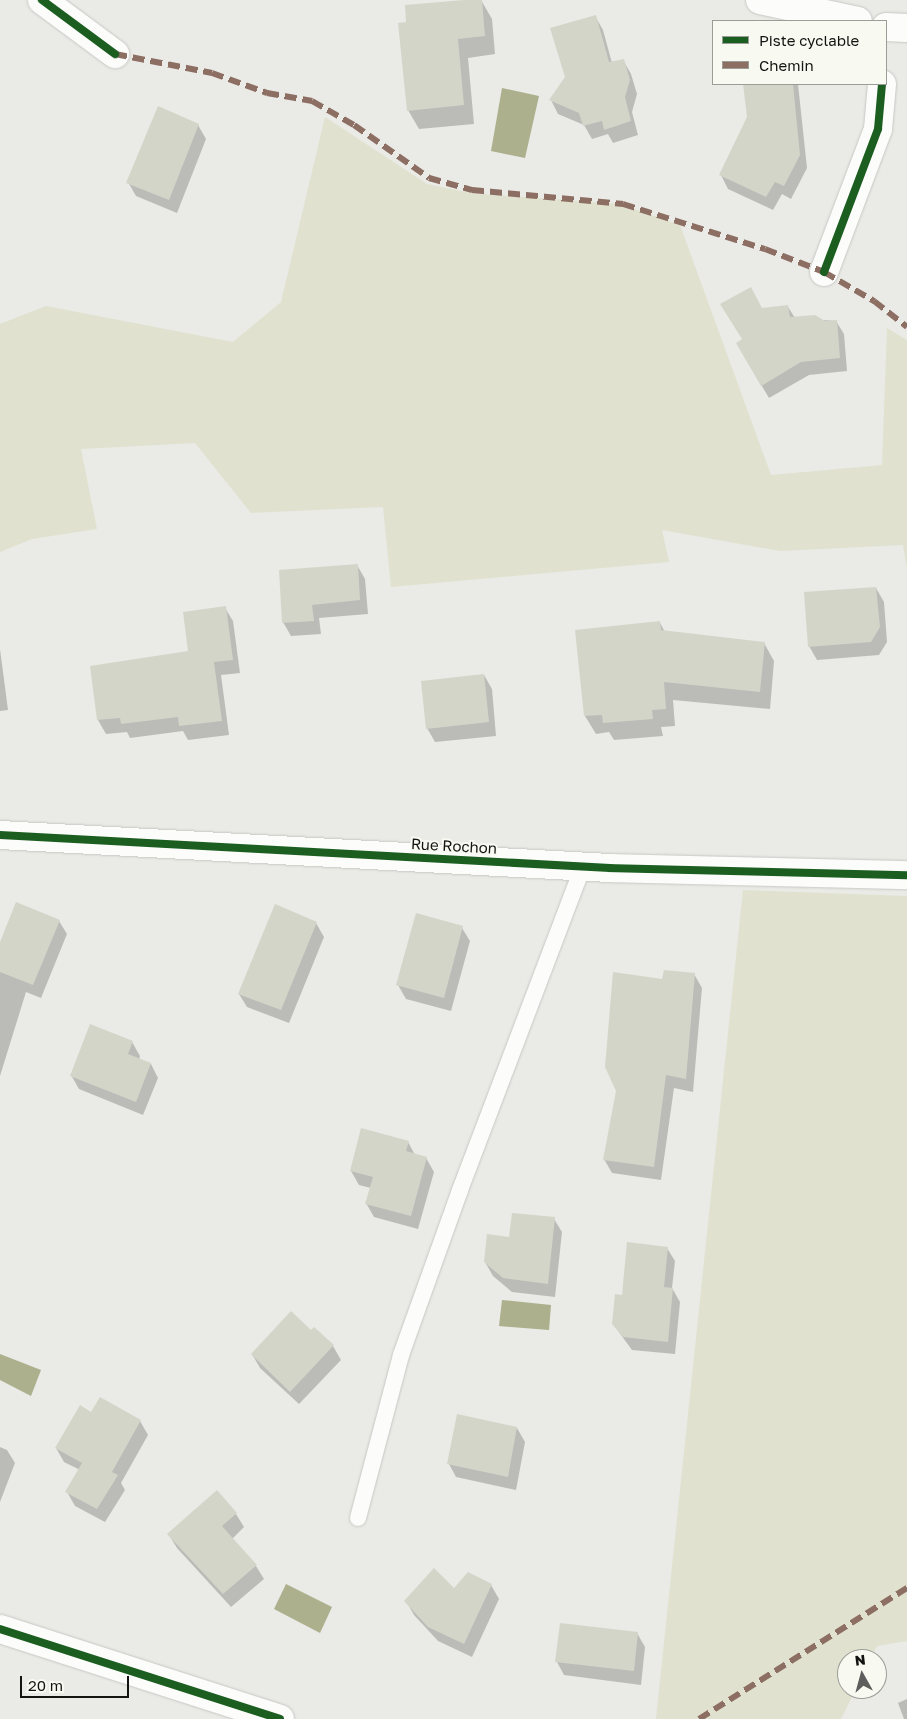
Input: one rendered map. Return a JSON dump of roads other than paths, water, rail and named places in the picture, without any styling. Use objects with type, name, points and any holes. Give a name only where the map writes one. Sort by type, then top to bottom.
[{"type":"street","points":[[42,0],[115,54]]},
{"type":"street","points":[[760,0],[853,20]]},
{"type":"street","points":[[824,272],[878,129],[882,85]]},
{"type":"street","name":"Rue Rochon","points":[[0,835],[583,866],[907,875]]},
{"type":"street","points":[[0,1629],[280,1719]]},
{"type":"lane","points":[[358,1518],[401,1355],[460,1190],[583,866]]}]
